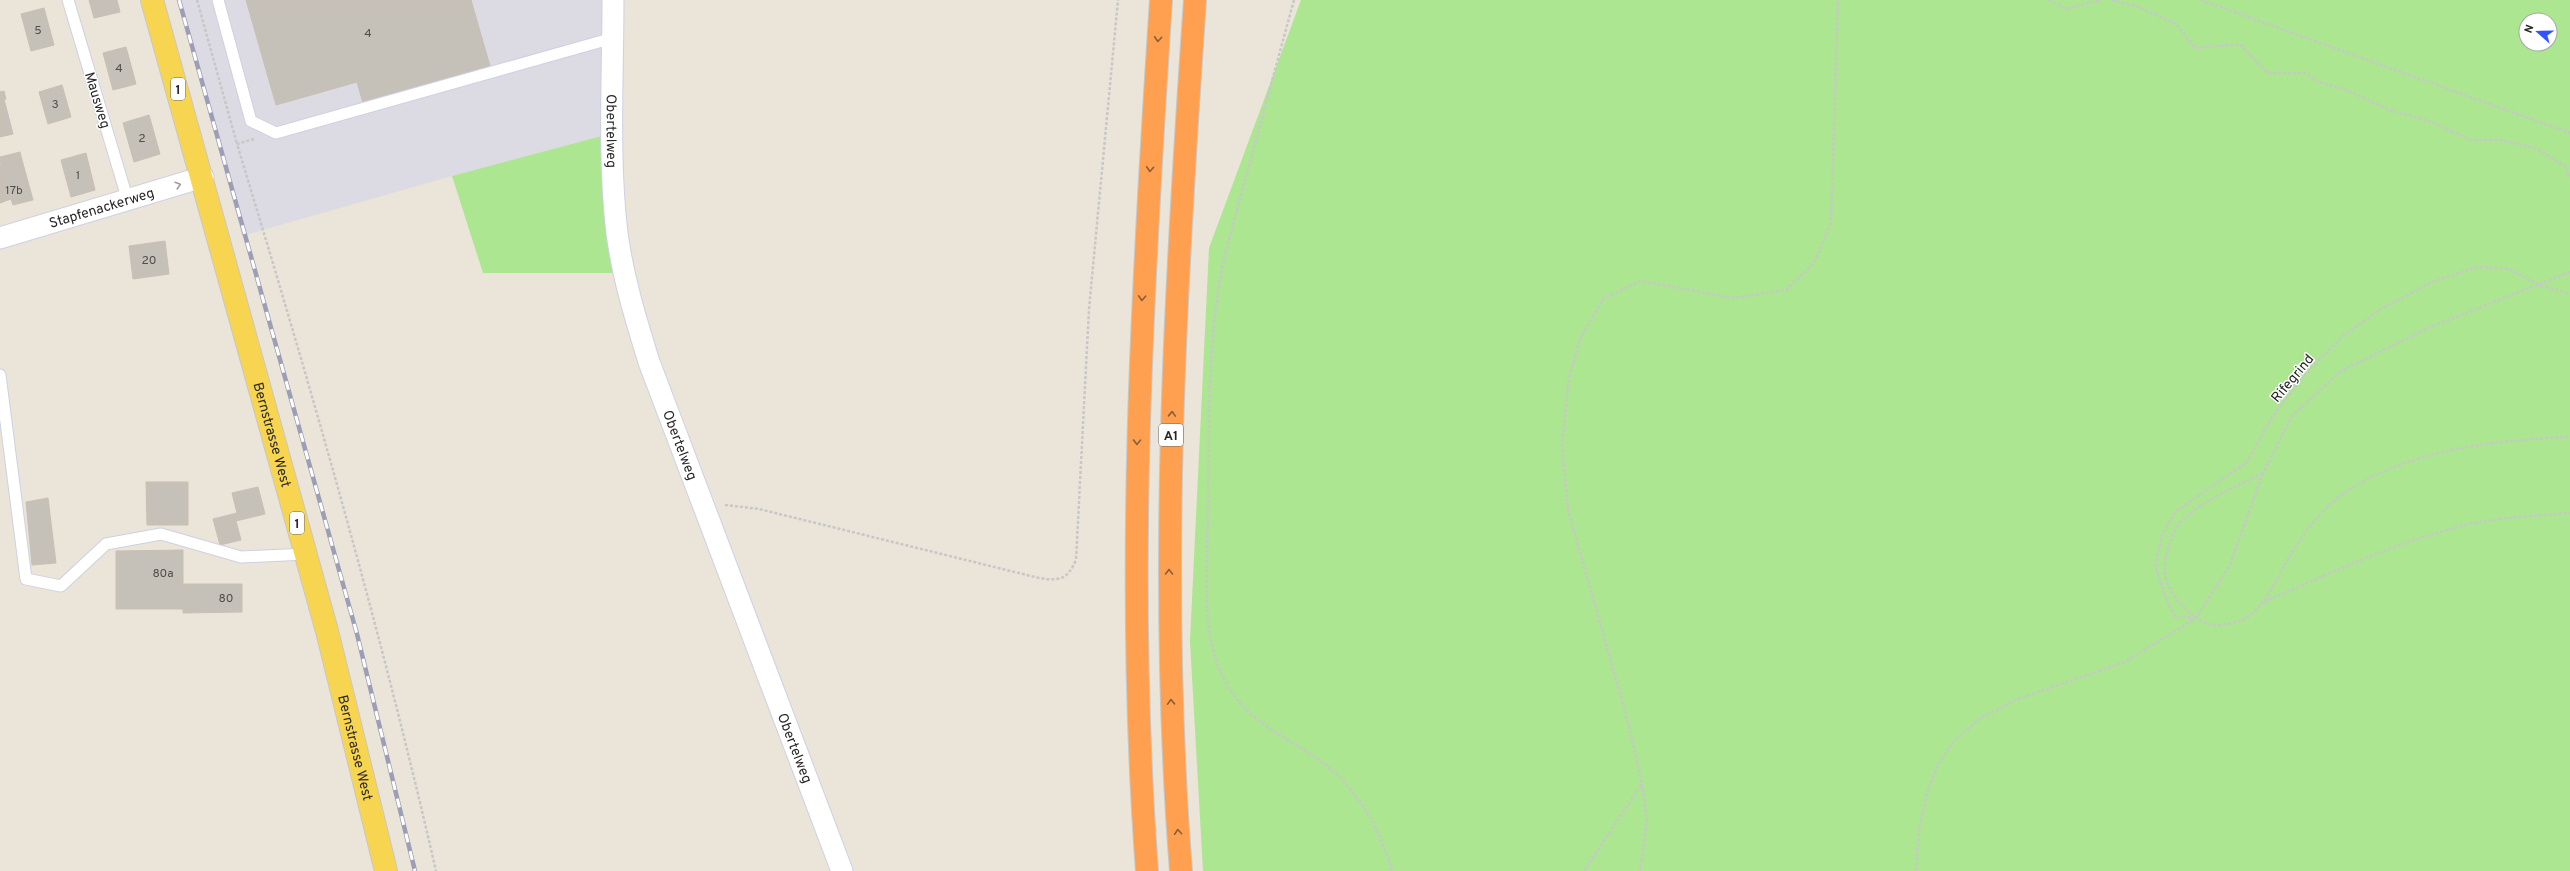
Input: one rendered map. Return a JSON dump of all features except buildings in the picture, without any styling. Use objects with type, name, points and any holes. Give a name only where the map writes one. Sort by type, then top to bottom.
[{"type":"highway","points":[[1147,871],[1136,667],[1135,507],[1142,294],[1161,0]]},
{"type":"highway","name":"A1","points":[[1181,871],[1170,666],[1170,455],[1176,295],[1195,0]]},
{"type":"main road","name":"Bernstrasse West","points":[[152,0],[203,177],[306,554],[353,732],[386,871]]},
{"type":"street","name":"Obertelweg","points":[[612,0],[613,190],[617,233],[628,295],[649,362],[842,871]]},
{"type":"street","name":"Stapfenackerweg","points":[[0,238],[128,201],[203,177]]},
{"type":"lane","name":"Mausweg","points":[[68,0],[128,201]]},
{"type":"lane","points":[[218,0],[251,121],[276,133],[612,38]]},
{"type":"lane","points":[[0,375],[26,579],[61,586],[106,544],[161,534],[241,557],[306,554]]},
{"type":"path","points":[[197,0],[356,559],[406,744],[436,871]]},
{"type":"path","points":[[723,512],[721,505],[759,509],[1039,578],[1060,579],[1070,574],[1076,560],[1089,308],[1118,0]]},
{"type":"path","points":[[1294,0],[1225,254],[1217,291],[1210,389],[1208,569],[1209,628],[1220,671],[1234,695],[1253,717],[1319,760],[1346,784],[1371,819],[1392,871]]},
{"type":"path","points":[[1640,871],[1646,821],[1642,784],[1628,722],[1568,510],[1562,446],[1569,377],[1581,336],[1604,298],[1641,281],[1733,298],[1786,290],[1814,263],[1831,223],[1838,0]]},
{"type":"path","points":[[2049,0],[2066,9],[2101,0]]},
{"type":"path","points":[[2112,0],[2139,7],[2176,24],[2195,48],[2240,44],[2267,74],[2306,72],[2319,82],[2347,90],[2390,110],[2431,122],[2471,140],[2501,140],[2535,148],[2565,166],[2570,178]]},
{"type":"path","points":[[2201,0],[2570,133]]},
{"type":"path","points":[[237,144],[276,133]]},
{"type":"path","name":"Rifegrind","points":[[2196,618],[2175,616],[2167,601],[2155,566],[2162,535],[2175,512],[2248,462],[2271,419],[2305,374],[2344,335],[2381,309],[2432,282],[2477,267],[2509,269],[2539,285],[2570,294]]},
{"type":"path","points":[[1916,871],[1919,829],[1927,793],[1938,764],[1955,740],[1981,718],[2018,699],[2125,662],[2196,618],[2229,567],[2263,473],[2292,416],[2340,371],[2428,328],[2570,272]]},
{"type":"path","points":[[2264,603],[2290,556],[2317,517],[2340,496],[2377,475],[2432,454],[2475,446],[2536,438],[2570,437]]},
{"type":"path","points":[[2263,473],[2188,514],[2176,528],[2167,552],[2165,574],[2173,595],[2196,618],[2215,625],[2234,623],[2264,603],[2413,540],[2463,526],[2510,518],[2570,513]]},
{"type":"path","points":[[1584,871],[1642,784]]},
{"type":"shaded area","points":[[178,0],[613,0],[613,133],[452,176],[242,236]]},
{"type":"green space","points":[[1301,0],[2570,0],[2570,871],[1203,871],[1190,641],[1209,248]]},
{"type":"green space","points":[[613,133],[624,273],[483,273],[452,176]]},
{"type":"railway","points":[[179,0],[357,634],[415,871]]}]
